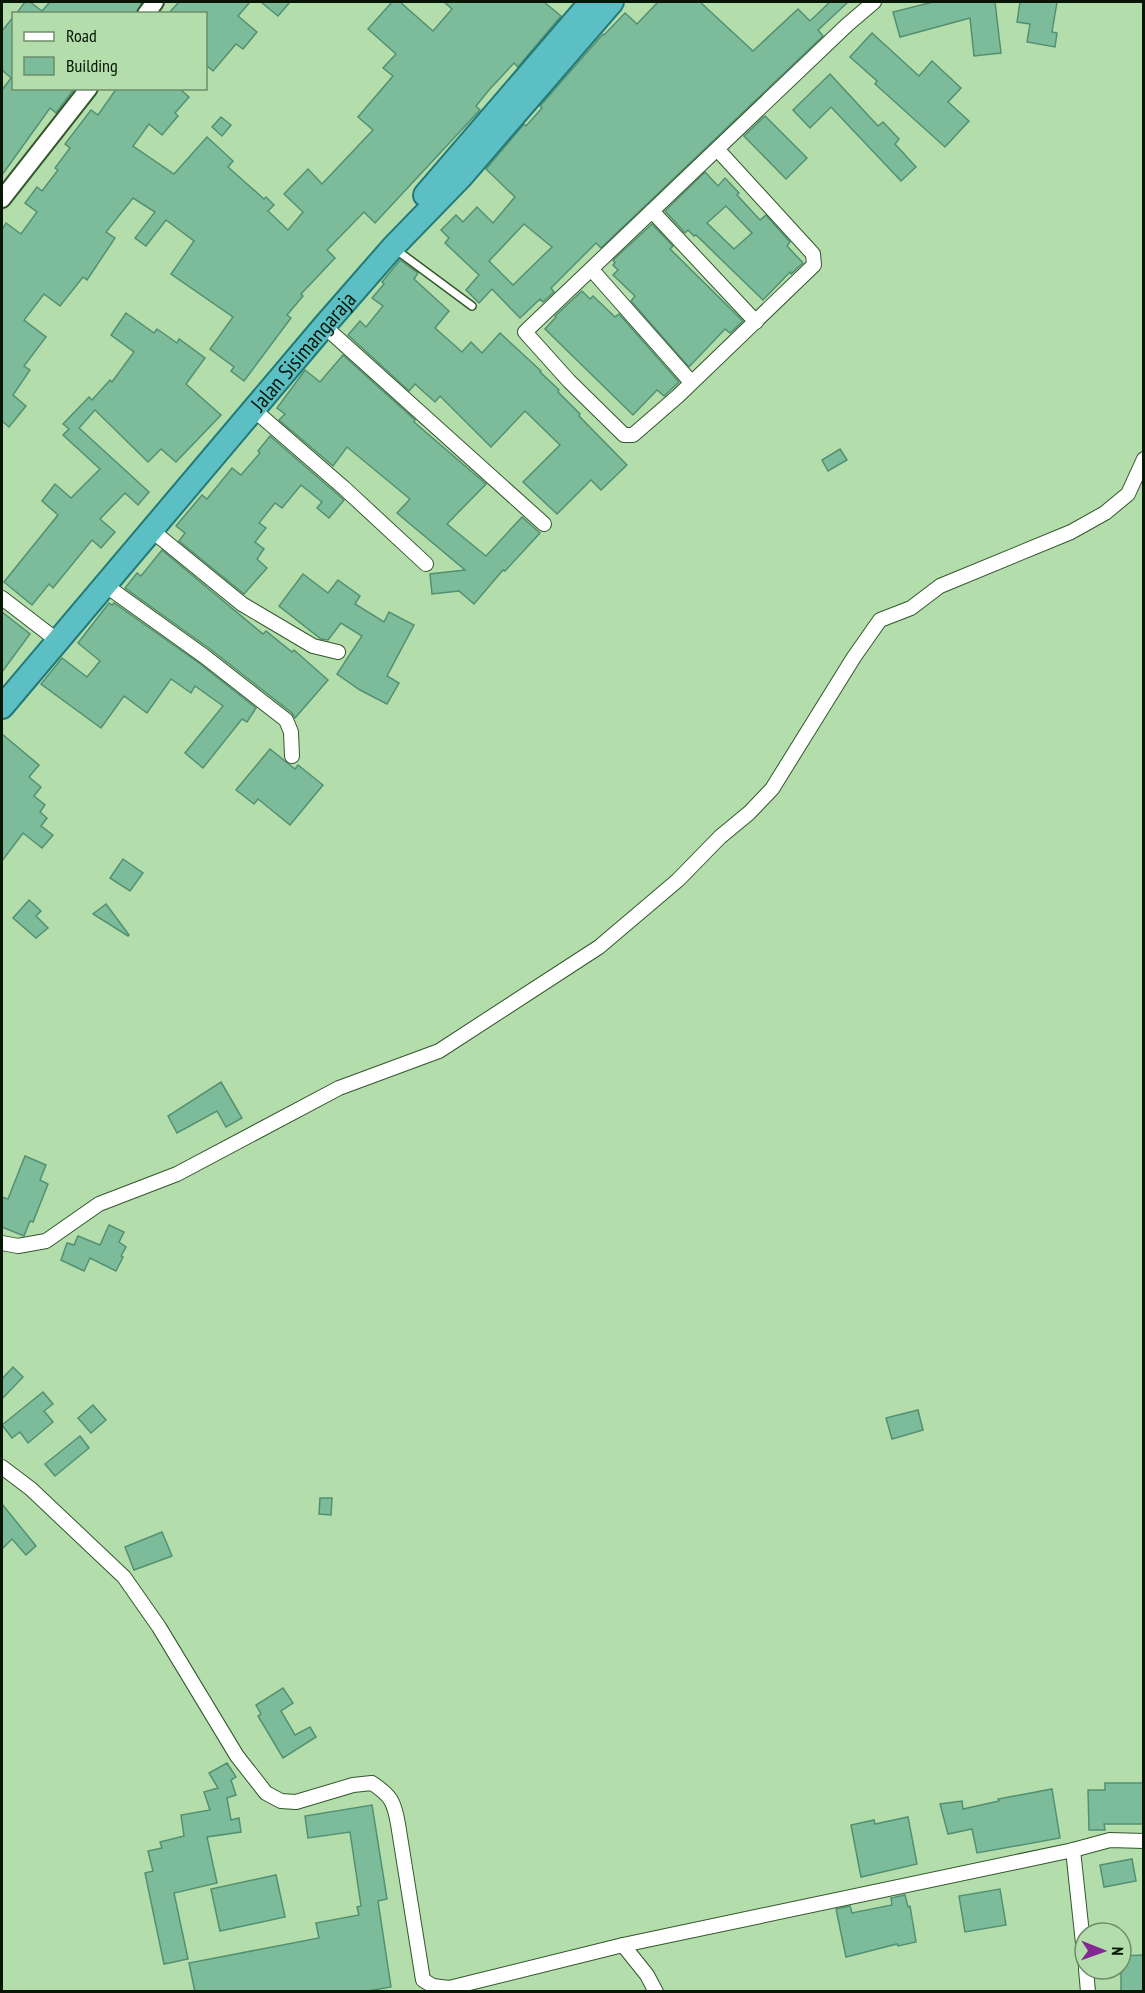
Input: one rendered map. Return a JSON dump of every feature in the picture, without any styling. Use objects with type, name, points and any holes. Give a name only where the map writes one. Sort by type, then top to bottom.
[{"type":"highway","name":"Jalan Sisimangaraja","points":[[2,684],[105,585],[324,326],[389,244],[591,2]]},
{"type":"highway","name":"Jalan Sisimangaraja","points":[[2,707],[52,636],[234,411],[389,244],[461,177],[612,2]]},
{"type":"street","points":[[717,149],[813,254],[814,265],[756,322],[633,435],[624,435],[543,354],[525,332],[847,25],[874,2]]},
{"type":"street","points":[[2,199],[87,90]]},
{"type":"street","points":[[652,212],[756,322]]},
{"type":"street","points":[[592,270],[691,382]]},
{"type":"street","points":[[324,326],[544,524]]},
{"type":"street","points":[[253,409],[344,488],[426,564]]},
{"type":"street","points":[[2,1244],[18,1246],[46,1241],[99,1204],[177,1174],[339,1088],[439,1051],[599,947],[678,880],[772,789],[854,657],[880,620],[911,608],[940,586],[1071,532],[1105,513],[1128,494],[1143,459]]},
{"type":"street","points":[[150,529],[242,604],[313,646],[338,652]]},
{"type":"street","points":[[105,585],[204,656],[282,717],[289,725],[292,756]]},
{"type":"street","points":[[2,598],[52,636]]},
{"type":"street","points":[[2,1467],[31,1489],[124,1577],[159,1627],[237,1756],[266,1793],[281,1800],[296,1802],[353,1785],[372,1783],[388,1794],[394,1804],[398,1824],[423,1980],[433,1986],[449,1988],[623,1945],[1110,1840],[1143,1841]]},
{"type":"street","points":[[1072,1850],[1080,1921]]},
{"type":"street","points":[[623,1945],[647,1975],[656,1992]]},
{"type":"lane","points":[[389,244],[472,306]]},
{"type":"building","points":[[25,2],[30,2],[42,11],[50,2],[142,2],[137,12],[18,12]]},
{"type":"building","points":[[179,2],[250,2],[238,16],[257,32],[243,49],[236,44],[213,71],[207,66],[207,12],[170,12]]},
{"type":"building","points":[[261,2],[290,2],[278,16]]},
{"type":"building","points":[[392,2],[400,2],[433,31],[452,9],[444,2],[544,2],[561,16],[518,67],[514,63],[489,90],[476,106],[480,110],[375,223],[364,212],[327,250],[335,258],[301,294],[303,296],[287,315],[291,318],[244,381],[231,371],[234,367],[210,349],[233,317],[171,274],[194,241],[166,220],[146,246],[135,238],[155,212],[133,198],[106,232],[115,238],[87,280],[83,277],[60,306],[44,294],[24,320],[46,337],[24,366],[30,370],[13,395],[26,406],[9,427],[2,421],[2,230],[6,223],[21,234],[37,212],[25,203],[37,187],[42,191],[58,170],[55,168],[70,148],[65,144],[91,110],[98,115],[116,90],[181,90],[189,97],[175,113],[178,116],[162,135],[149,124],[133,146],[174,174],[207,137],[233,161],[228,167],[274,205],[268,211],[288,230],[303,212],[284,194],[308,169],[322,184],[373,130],[358,117],[393,76],[383,68],[396,54],[368,29]]},
{"type":"building","points":[[658,2],[700,2],[753,51],[798,9],[810,21],[830,2],[848,2],[818,30],[823,36],[601,248],[596,243],[551,288],[554,292],[543,302],[540,299],[520,318],[492,289],[479,303],[466,290],[479,275],[445,243],[449,238],[441,230],[456,215],[463,222],[477,207],[493,223],[515,197],[486,169],[524,124],[526,126],[542,108],[540,106],[603,34],[625,13],[637,24]],"holes":[[[524,224],[552,247],[513,285],[489,261]]]},
{"type":"building","points":[[933,2],[995,2],[1001,53],[974,56],[970,18],[900,37],[893,12]]},
{"type":"building","points":[[1020,2],[1057,2],[1052,32],[1057,33],[1055,47],[1027,42],[1030,24],[1017,22]]},
{"type":"building","points":[[12,18],[12,90],[73,90],[56,113],[50,108],[2,175],[2,90],[11,78],[2,70],[2,31]]},
{"type":"building","points":[[872,33],[919,76],[932,61],[961,88],[948,102],[969,121],[945,147],[875,84],[877,81],[850,57]]},
{"type":"building","points":[[830,74],[878,126],[883,122],[899,139],[895,144],[916,167],[901,181],[831,107],[810,128],[793,110]]},
{"type":"building","points":[[765,116],[807,158],[786,179],[744,136]]},
{"type":"building","points":[[221,117],[231,125],[222,136],[212,127]]},
{"type":"building","points":[[705,172],[718,186],[725,178],[760,220],[766,215],[790,242],[787,246],[803,263],[791,274],[790,272],[763,300],[696,235],[694,236],[688,230],[685,233],[665,211]],"holes":[[[726,206],[752,233],[734,249],[707,223]]]},
{"type":"building","points":[[652,224],[673,246],[670,249],[743,321],[730,333],[725,329],[689,367],[631,301],[635,296],[613,275],[618,270],[613,265],[615,263],[613,260]]},
{"type":"building","points":[[400,260],[418,273],[414,279],[449,311],[435,328],[462,352],[471,342],[482,353],[500,333],[541,371],[580,414],[579,416],[627,465],[601,490],[591,480],[557,514],[523,482],[560,445],[525,411],[491,447],[440,396],[435,402],[415,384],[409,391],[348,335],[360,321],[366,327],[383,306],[372,298]]},
{"type":"building","points":[[582,291],[590,299],[593,296],[615,317],[619,314],[679,382],[664,396],[657,390],[633,415],[545,329],[555,316]]},
{"type":"building","points":[[126,313],[154,333],[157,329],[177,343],[179,339],[205,358],[186,384],[221,415],[176,462],[161,449],[148,462],[95,410],[79,428],[149,492],[138,505],[125,493],[100,519],[115,532],[101,548],[92,540],[53,588],[49,584],[32,605],[4,582],[58,515],[42,501],[55,484],[71,498],[100,469],[63,435],[69,429],[63,424],[89,397],[92,400],[110,380],[112,382],[134,352],[111,335]]},
{"type":"building","points":[[343,355],[415,420],[414,422],[486,484],[447,524],[486,556],[522,517],[540,533],[505,571],[503,570],[474,604],[459,591],[432,594],[430,574],[465,570],[397,513],[410,499],[347,447],[333,466],[279,420],[285,414],[277,408],[305,370],[320,382]]},
{"type":"building","points":[[270,436],[344,500],[329,518],[317,508],[322,502],[301,485],[282,508],[275,503],[259,523],[266,528],[255,542],[264,549],[257,559],[267,568],[244,594],[179,541],[185,533],[176,526],[202,495],[207,499],[232,468],[241,475],[260,453],[258,451]]},
{"type":"building","points":[[840,449],[847,460],[828,471],[822,460]]},
{"type":"building","points":[[162,550],[263,634],[266,631],[292,652],[294,650],[328,680],[295,718],[292,713],[210,649],[125,588],[137,573],[141,576]]},
{"type":"building","points":[[303,574],[328,593],[338,580],[360,596],[355,604],[384,622],[389,612],[414,625],[387,676],[399,683],[387,704],[360,690],[337,674],[362,636],[341,623],[328,640],[321,639],[279,606]]},
{"type":"building","points":[[109,603],[112,605],[114,603],[199,663],[256,708],[247,722],[242,719],[203,768],[185,753],[223,706],[195,686],[191,693],[171,679],[147,713],[124,696],[101,728],[41,684],[62,658],[87,677],[100,661],[78,643]]},
{"type":"building","points":[[2,612],[30,634],[2,672]]},
{"type":"building","points":[[2,734],[39,765],[29,777],[41,787],[34,796],[45,805],[40,812],[47,818],[41,826],[53,835],[42,848],[23,833],[2,861]]},
{"type":"building","points":[[270,749],[295,769],[298,765],[323,785],[290,825],[258,799],[254,804],[236,790]]},
{"type":"building","points":[[123,859],[143,873],[130,891],[110,878]]},
{"type":"building","points":[[29,900],[41,911],[36,916],[48,928],[36,938],[13,918]]},
{"type":"building","points":[[106,904],[129,935],[128,936],[93,914]]},
{"type":"building","points":[[221,1082],[242,1118],[226,1127],[217,1111],[177,1133],[168,1116]]},
{"type":"building","points":[[25,1156],[46,1165],[40,1180],[48,1184],[33,1222],[30,1221],[24,1236],[2,1227],[2,1197],[8,1199]]},
{"type":"building","points":[[109,1225],[124,1232],[119,1242],[126,1247],[116,1271],[90,1258],[84,1271],[61,1260],[67,1243],[74,1245],[78,1236],[100,1245]]},
{"type":"building","points":[[13,1367],[23,1377],[2,1399],[2,1379]]},
{"type":"building","points":[[43,1392],[53,1404],[44,1411],[53,1422],[28,1443],[20,1432],[12,1438],[2,1425]]},
{"type":"building","points":[[93,1405],[106,1420],[91,1433],[78,1418]]},
{"type":"building","points":[[918,1410],[923,1430],[892,1439],[886,1418]]},
{"type":"building","points":[[80,1436],[89,1448],[55,1476],[45,1464]]},
{"type":"building","points":[[320,1498],[332,1498],[331,1515],[319,1514]]},
{"type":"building","points":[[2,1504],[36,1546],[26,1555],[12,1539],[2,1549]]},
{"type":"building","points":[[162,1532],[172,1556],[134,1570],[125,1547]]},
{"type":"building","points":[[283,1688],[293,1703],[281,1711],[295,1735],[310,1727],[316,1737],[283,1758],[258,1716],[261,1714],[256,1705]]},
{"type":"building","points":[[227,1763],[236,1777],[231,1780],[236,1795],[227,1798],[231,1820],[239,1818],[241,1832],[207,1837],[217,1883],[174,1893],[188,1959],[164,1964],[145,1873],[153,1871],[148,1851],[162,1848],[160,1842],[184,1836],[181,1815],[210,1810],[204,1792],[218,1788],[209,1773]]},
{"type":"building","points":[[1105,1783],[1143,1783],[1143,1824],[1104,1824],[1105,1830],[1089,1830],[1088,1790],[1105,1790]]},
{"type":"building","points":[[1052,1789],[1060,1838],[977,1853],[972,1829],[948,1834],[940,1804],[962,1801],[963,1809],[999,1801],[998,1799]]},
{"type":"building","points":[[372,1805],[387,1899],[378,1901],[391,1987],[362,1992],[195,1992],[189,1963],[319,1938],[316,1923],[359,1915],[357,1907],[361,1906],[350,1832],[308,1838],[305,1816]]},
{"type":"building","points":[[908,1817],[917,1864],[861,1877],[851,1825],[874,1820],[875,1824]]},
{"type":"building","points":[[1132,1859],[1136,1881],[1104,1887],[1100,1865]]},
{"type":"building","points":[[276,1875],[285,1917],[220,1931],[211,1889]]},
{"type":"building","points":[[1000,1889],[1006,1925],[965,1932],[959,1896]]},
{"type":"building","points":[[905,1895],[908,1907],[910,1906],[916,1942],[898,1946],[897,1944],[846,1957],[836,1909],[850,1906],[852,1913],[892,1905],[891,1898]]},
{"type":"building","points":[[1133,1955],[1143,1955],[1143,1992],[1121,1992],[1121,1981],[1133,1981]]}]
